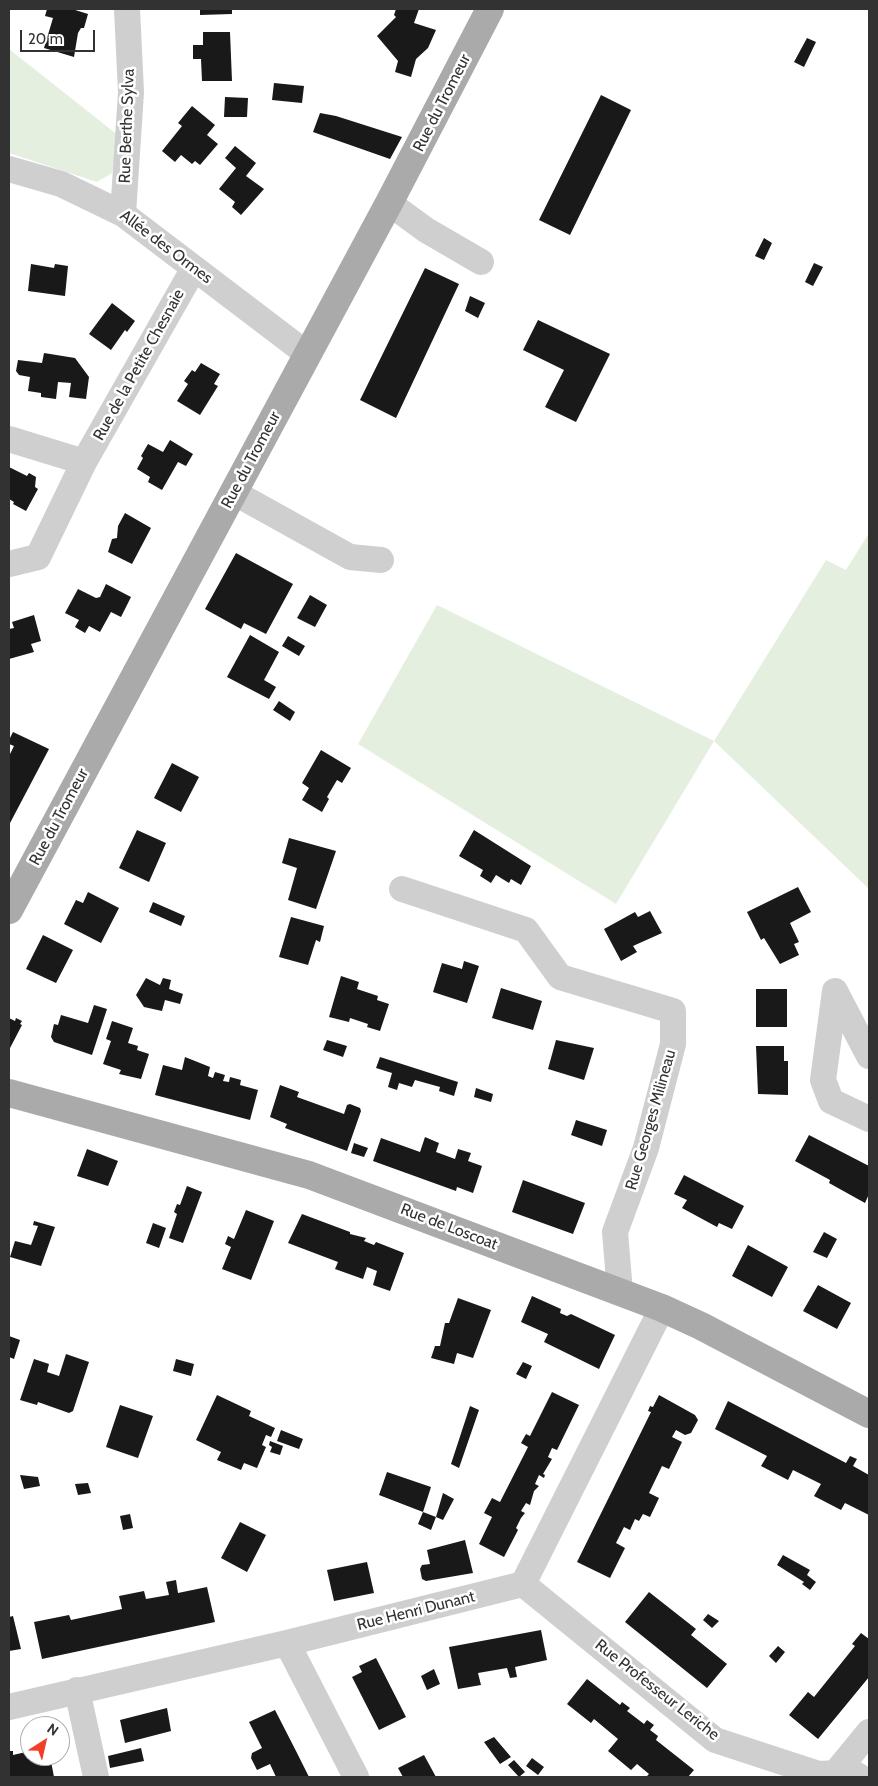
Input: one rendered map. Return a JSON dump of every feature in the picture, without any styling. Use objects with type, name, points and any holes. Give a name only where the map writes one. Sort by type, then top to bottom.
[{"type":"main road","name":"Rue du Tromeur","points":[[9,910],[389,204],[490,9]]},
{"type":"main road","name":"Rue de Loscoat","points":[[9,1093],[309,1175],[662,1308],[701,1326],[869,1414]]},
{"type":"street","name":"Rue Berthe Sylva","points":[[123,214],[131,92],[127,9]]},
{"type":"street","name":"Allée des Ormes","points":[[9,169],[61,184],[123,214],[307,354]]},
{"type":"street","points":[[389,204],[426,230],[482,262]]},
{"type":"street","name":"Rue de la Petite Chesnaie","points":[[9,564],[38,557],[84,462],[194,268]]},
{"type":"street","points":[[9,439],[84,462]]},
{"type":"street","points":[[233,492],[350,557],[381,560]]},
{"type":"street","name":"Rue Georges Milineau","points":[[402,889],[526,930],[560,977],[673,1011],[673,1044],[646,1148],[615,1232],[620,1292]]},
{"type":"street","points":[[869,1056],[835,991],[823,1080],[831,1101],[869,1119]]},
{"type":"street","points":[[523,1584],[662,1308]]},
{"type":"street","name":"Rue Henri Dunant","points":[[9,1707],[287,1643],[523,1584]]},
{"type":"street","name":"Rue Professeur Leriche","points":[[523,1584],[715,1740],[820,1774],[842,1776]]},
{"type":"street","points":[[287,1643],[356,1777]]},
{"type":"street","points":[[77,1690],[96,1777]]},
{"type":"street","points":[[842,1776],[869,1732]]},
{"type":"green space","points":[[9,49],[119,136],[112,173],[97,182],[9,153]]},
{"type":"green space","points":[[869,533],[869,889],[714,741],[826,560],[846,570]]},
{"type":"green space","points":[[437,605],[714,741],[616,904],[358,744]]},
{"type":"building","points":[[47,9],[72,9],[88,14],[84,28],[81,28],[78,33],[74,57],[44,48],[53,18],[45,16]]},
{"type":"building","points":[[200,9],[232,9],[232,14],[200,15]]},
{"type":"building","points":[[396,9],[419,9],[414,23],[436,30],[428,48],[416,59],[411,77],[395,72],[398,61],[377,36],[396,17],[394,15]]},
{"type":"building","points":[[203,32],[230,32],[232,81],[202,81],[201,59],[193,59],[193,45],[203,45]]},
{"type":"building","points":[[807,38],[816,42],[804,67],[794,62]]},
{"type":"building","points":[[274,83],[304,86],[302,103],[272,100]]},
{"type":"building","points":[[601,95],[631,110],[570,235],[539,220]]},
{"type":"building","points":[[225,97],[248,98],[247,117],[224,117]]},
{"type":"building","points":[[192,106],[215,125],[207,135],[218,144],[200,165],[195,161],[192,164],[181,155],[175,162],[162,151],[182,126],[178,123]]},
{"type":"building","points":[[320,113],[336,116],[402,137],[390,159],[313,132]]},
{"type":"building","points":[[235,146],[256,163],[246,176],[264,189],[241,215],[232,207],[235,202],[219,189],[236,168],[225,158]]},
{"type":"building","points":[[764,238],[772,243],[764,260],[755,256]]},
{"type":"building","points":[[814,263],[823,267],[813,286],[805,282]]},
{"type":"building","points":[[31,264],[54,268],[55,264],[68,266],[65,296],[28,291]]},
{"type":"building","points":[[425,268],[459,284],[396,418],[360,400]]},
{"type":"building","points":[[470,296],[485,303],[478,318],[465,311]]},
{"type":"building","points":[[112,303],[135,321],[127,332],[125,330],[111,350],[89,334]]},
{"type":"building","points":[[538,320],[610,354],[576,422],[545,407],[564,370],[523,350]]},
{"type":"building","points":[[44,353],[75,358],[89,377],[86,399],[69,397],[71,383],[58,382],[56,399],[41,397],[41,393],[28,391],[30,377],[19,375],[16,371],[18,360],[42,363]]},
{"type":"building","points":[[201,363],[220,374],[214,384],[218,386],[200,415],[177,401],[188,384],[184,381],[192,370],[195,372]]},
{"type":"building","points":[[170,440],[193,454],[186,466],[178,462],[162,490],[148,482],[150,477],[137,469],[143,458],[141,456],[148,444],[163,452]]},
{"type":"building","points":[[9,467],[27,476],[29,473],[36,477],[35,487],[38,489],[26,511],[13,504],[14,502],[9,499]]},
{"type":"building","points":[[125,513],[151,528],[132,564],[108,552],[112,539],[117,538],[118,526]]},
{"type":"building","points":[[236,553],[293,584],[266,634],[244,623],[241,629],[205,609]]},
{"type":"building","points":[[106,584],[131,597],[121,617],[111,612],[100,632],[89,626],[85,633],[75,627],[79,620],[65,613],[78,589],[96,598],[100,597]]},
{"type":"building","points":[[310,595],[327,605],[315,627],[297,618]]},
{"type":"building","points":[[34,615],[41,641],[31,644],[34,652],[9,659],[9,629],[14,628],[12,622]]},
{"type":"building","points":[[250,635],[279,652],[264,680],[276,687],[269,699],[227,677]]},
{"type":"building","points":[[288,636],[305,646],[299,656],[282,646]]},
{"type":"building","points":[[279,701],[295,712],[290,721],[273,710]]},
{"type":"building","points":[[13,732],[49,749],[9,825],[9,756],[14,746],[9,744],[9,740]]},
{"type":"building","points":[[321,750],[351,768],[342,783],[337,780],[327,797],[329,799],[322,812],[302,800],[309,788],[302,783]]},
{"type":"building","points":[[172,763],[199,777],[181,812],[154,798]]},
{"type":"building","points":[[137,830],[166,843],[149,882],[119,868]]},
{"type":"building","points":[[474,830],[531,866],[521,885],[511,879],[509,883],[496,875],[491,883],[480,876],[483,870],[459,856]]},
{"type":"building","points":[[289,838],[336,851],[316,909],[288,900],[297,868],[282,863]]},
{"type":"building","points":[[798,887],[811,912],[790,923],[799,942],[794,944],[799,955],[780,964],[764,938],[761,940],[747,912]]},
{"type":"building","points":[[88,892],[119,908],[101,943],[64,924],[76,900],[83,903]]},
{"type":"building","points":[[153,902],[185,916],[181,926],[149,912]]},
{"type":"building","points":[[650,911],[662,933],[633,946],[637,952],[621,961],[604,929],[635,912],[638,917]]},
{"type":"building","points":[[291,917],[324,926],[320,942],[316,940],[308,965],[279,957]]},
{"type":"building","points":[[43,935],[73,950],[56,983],[26,969]]},
{"type":"building","points":[[464,961],[479,966],[467,1003],[433,992],[442,963],[462,969]]},
{"type":"building","points":[[341,976],[359,982],[357,989],[378,996],[377,1000],[389,1004],[380,1031],[367,1027],[368,1024],[350,1018],[349,1022],[329,1017]]},
{"type":"building","points":[[146,978],[160,985],[163,978],[171,980],[169,989],[183,994],[180,1004],[165,1000],[162,1011],[144,1007],[136,995]]},
{"type":"building","points":[[501,988],[542,1001],[533,1030],[492,1018]]},
{"type":"building","points":[[756,989],[787,989],[787,1027],[756,1027]]},
{"type":"building","points":[[94,1005],[107,1009],[92,1055],[54,1042],[51,1037],[54,1024],[58,1025],[61,1015],[88,1023]]},
{"type":"building","points":[[9,1018],[15,1021],[16,1018],[22,1021],[20,1024],[22,1025],[9,1050]]},
{"type":"building","points":[[112,1021],[133,1028],[128,1043],[138,1046],[137,1050],[149,1054],[141,1079],[119,1074],[121,1070],[103,1064],[111,1041],[106,1039]]},
{"type":"building","points":[[327,1040],[347,1046],[343,1057],[323,1050]]},
{"type":"building","points":[[556,1040],[594,1048],[584,1080],[548,1069]]},
{"type":"building","points":[[756,1046],[784,1046],[784,1061],[788,1061],[788,1095],[758,1094]]},
{"type":"building","points":[[185,1057],[210,1067],[208,1076],[213,1078],[215,1072],[225,1075],[223,1081],[229,1082],[230,1077],[241,1080],[240,1085],[258,1090],[250,1120],[155,1095],[163,1065],[182,1070]]},
{"type":"building","points":[[380,1057],[458,1082],[454,1096],[439,1091],[440,1087],[415,1080],[412,1087],[399,1083],[397,1090],[388,1087],[392,1073],[376,1068]]},
{"type":"building","points":[[280,1085],[299,1092],[297,1097],[344,1114],[347,1105],[350,1104],[360,1108],[361,1111],[347,1151],[285,1128],[287,1124],[270,1117]]},
{"type":"building","points":[[476,1088],[493,1094],[491,1102],[474,1097]]},
{"type":"building","points":[[576,1120],[607,1130],[602,1146],[571,1135]]},
{"type":"building","points":[[809,1135],[869,1166],[869,1194],[865,1203],[829,1183],[830,1180],[795,1161]]},
{"type":"building","points":[[425,1137],[439,1143],[436,1152],[455,1159],[458,1149],[471,1153],[468,1161],[482,1166],[473,1193],[457,1187],[456,1191],[373,1161],[381,1138],[420,1152]]},
{"type":"building","points":[[354,1143],[368,1148],[364,1157],[351,1153]]},
{"type":"building","points":[[87,1149],[118,1161],[108,1186],[77,1176]]},
{"type":"building","points":[[684,1175],[744,1206],[732,1229],[719,1223],[717,1227],[682,1208],[687,1200],[674,1194]]},
{"type":"building","points":[[523,1180],[585,1203],[573,1234],[512,1212]]},
{"type":"building","points":[[187,1186],[202,1192],[183,1243],[169,1238],[177,1214],[174,1212],[177,1204],[180,1205]]},
{"type":"building","points":[[246,1210],[274,1221],[251,1280],[222,1269],[231,1247],[225,1244],[228,1236],[234,1239]]},
{"type":"building","points":[[302,1214],[350,1232],[350,1234],[366,1238],[364,1241],[374,1245],[376,1242],[404,1253],[390,1291],[373,1285],[377,1271],[367,1267],[363,1279],[335,1269],[338,1262],[288,1243]]},
{"type":"building","points":[[34,1221],[55,1227],[41,1266],[10,1257],[15,1241],[31,1245],[38,1226],[33,1225]]},
{"type":"building","points":[[153,1223],[166,1228],[159,1248],[146,1243]]},
{"type":"building","points":[[824,1232],[837,1239],[827,1258],[813,1252]]},
{"type":"building","points":[[748,1245],[788,1267],[772,1297],[732,1276]]},
{"type":"building","points":[[818,1285],[851,1303],[837,1329],[803,1311]]},
{"type":"building","points":[[532,1296],[561,1309],[560,1313],[567,1316],[571,1314],[615,1335],[599,1369],[544,1342],[548,1334],[521,1322]]},
{"type":"building","points":[[458,1298],[491,1310],[473,1358],[457,1353],[454,1364],[431,1358],[435,1346],[440,1346],[445,1323],[449,1323]]},
{"type":"building","points":[[9,1336],[20,1340],[14,1359],[9,1357]]},
{"type":"building","points":[[66,1354],[89,1362],[73,1411],[69,1413],[38,1402],[37,1405],[20,1400],[34,1359],[49,1364],[47,1372],[59,1376]]},
{"type":"building","points":[[176,1359],[194,1364],[191,1376],[173,1371]]},
{"type":"building","points":[[523,1362],[532,1366],[526,1379],[516,1374]]},
{"type":"building","points":[[552,1392],[579,1405],[557,1450],[552,1448],[548,1457],[552,1459],[543,1474],[545,1475],[544,1478],[539,1475],[535,1484],[539,1486],[534,1491],[530,1505],[526,1503],[521,1511],[525,1513],[516,1528],[518,1530],[504,1557],[479,1544],[492,1517],[484,1513],[492,1498],[500,1502],[528,1447],[521,1443],[526,1434],[530,1436]]},
{"type":"building","points":[[217,1395],[251,1411],[249,1416],[275,1428],[271,1437],[266,1435],[262,1445],[266,1447],[257,1468],[244,1463],[241,1470],[217,1460],[221,1452],[196,1440]]},
{"type":"building","points":[[659,1395],[695,1415],[698,1420],[691,1433],[685,1435],[676,1430],[672,1437],[682,1442],[669,1469],[662,1466],[649,1493],[659,1498],[650,1517],[643,1514],[639,1521],[635,1519],[630,1530],[624,1527],[616,1543],[625,1548],[610,1578],[577,1562],[651,1412],[648,1411],[650,1406],[653,1407]]},
{"type":"building","points":[[728,1401],[846,1463],[850,1456],[857,1459],[853,1466],[869,1475],[869,1515],[845,1503],[841,1510],[814,1496],[821,1484],[793,1470],[788,1480],[761,1466],[767,1456],[715,1429]]},
{"type":"building","points":[[120,1405],[153,1416],[138,1458],[106,1447]]},
{"type":"building","points":[[470,1406],[479,1410],[459,1468],[451,1464]]},
{"type":"building","points":[[281,1430],[303,1439],[299,1449],[277,1441]]},
{"type":"building","points":[[270,1441],[283,1446],[280,1455],[270,1452],[272,1447],[269,1445]]},
{"type":"building","points":[[387,1472],[431,1487],[423,1512],[379,1495]]},
{"type":"building","points":[[20,1475],[38,1477],[40,1486],[24,1489]]},
{"type":"building","points":[[88,1483],[91,1493],[78,1495],[75,1484]]},
{"type":"building","points":[[443,1493],[454,1499],[443,1520],[436,1517]]},
{"type":"building","points":[[423,1512],[436,1517],[431,1530],[418,1524]]},
{"type":"building","points":[[130,1514],[133,1528],[123,1530],[120,1516]]},
{"type":"building","points":[[240,1522],[266,1535],[247,1572],[221,1558]]},
{"type":"building","points":[[465,1540],[473,1573],[426,1581],[422,1579],[420,1569],[422,1565],[430,1564],[427,1550]]},
{"type":"building","points":[[783,1555],[810,1570],[807,1575],[816,1582],[810,1590],[802,1584],[804,1582],[777,1565]]},
{"type":"building","points":[[367,1562],[374,1593],[334,1601],[327,1570]]},
{"type":"building","points":[[176,1580],[178,1593],[207,1587],[215,1622],[42,1659],[34,1622],[69,1615],[71,1620],[122,1609],[119,1596],[144,1591],[146,1599],[169,1595],[166,1582]]},
{"type":"building","points":[[649,1592],[696,1629],[691,1635],[727,1664],[707,1688],[625,1622]]},
{"type":"building","points":[[708,1614],[719,1621],[712,1628],[703,1620]]},
{"type":"building","points":[[13,1616],[21,1649],[9,1651],[9,1617]]},
{"type":"building","points":[[541,1630],[547,1660],[515,1667],[517,1677],[510,1678],[507,1668],[478,1673],[481,1685],[458,1689],[449,1647]]},
{"type":"building","points":[[861,1633],[869,1639],[869,1677],[818,1739],[789,1715],[808,1692],[814,1697],[855,1646],[852,1644]]},
{"type":"building","points":[[778,1646],[785,1652],[776,1663],[769,1656]]},
{"type":"building","points":[[376,1658],[406,1717],[379,1730],[352,1677],[362,1672],[359,1666]]},
{"type":"building","points":[[434,1669],[440,1684],[427,1690],[421,1676]]},
{"type":"building","points":[[587,1679],[620,1705],[622,1702],[630,1708],[627,1711],[644,1724],[647,1720],[654,1725],[650,1730],[658,1736],[656,1740],[694,1770],[688,1777],[646,1777],[649,1774],[637,1764],[631,1770],[608,1751],[618,1739],[594,1719],[591,1723],[567,1704]]},
{"type":"building","points":[[167,1708],[171,1731],[125,1743],[120,1720]]},
{"type":"building","points":[[275,1710],[309,1777],[276,1777],[270,1764],[257,1770],[251,1758],[252,1753],[262,1748],[249,1722]]},
{"type":"building","points":[[494,1737],[511,1757],[500,1764],[484,1742]]},
{"type":"building","points":[[141,1748],[144,1761],[110,1768],[108,1756]]},
{"type":"building","points":[[9,1751],[13,1751],[13,1755],[20,1753],[20,1766],[52,1766],[54,1777],[9,1777]]},
{"type":"building","points":[[424,1755],[436,1777],[403,1777],[398,1768]]},
{"type":"building","points":[[532,1758],[544,1767],[538,1775],[526,1766]]},
{"type":"building","points":[[514,1760],[525,1772],[519,1777],[508,1765]]}]
